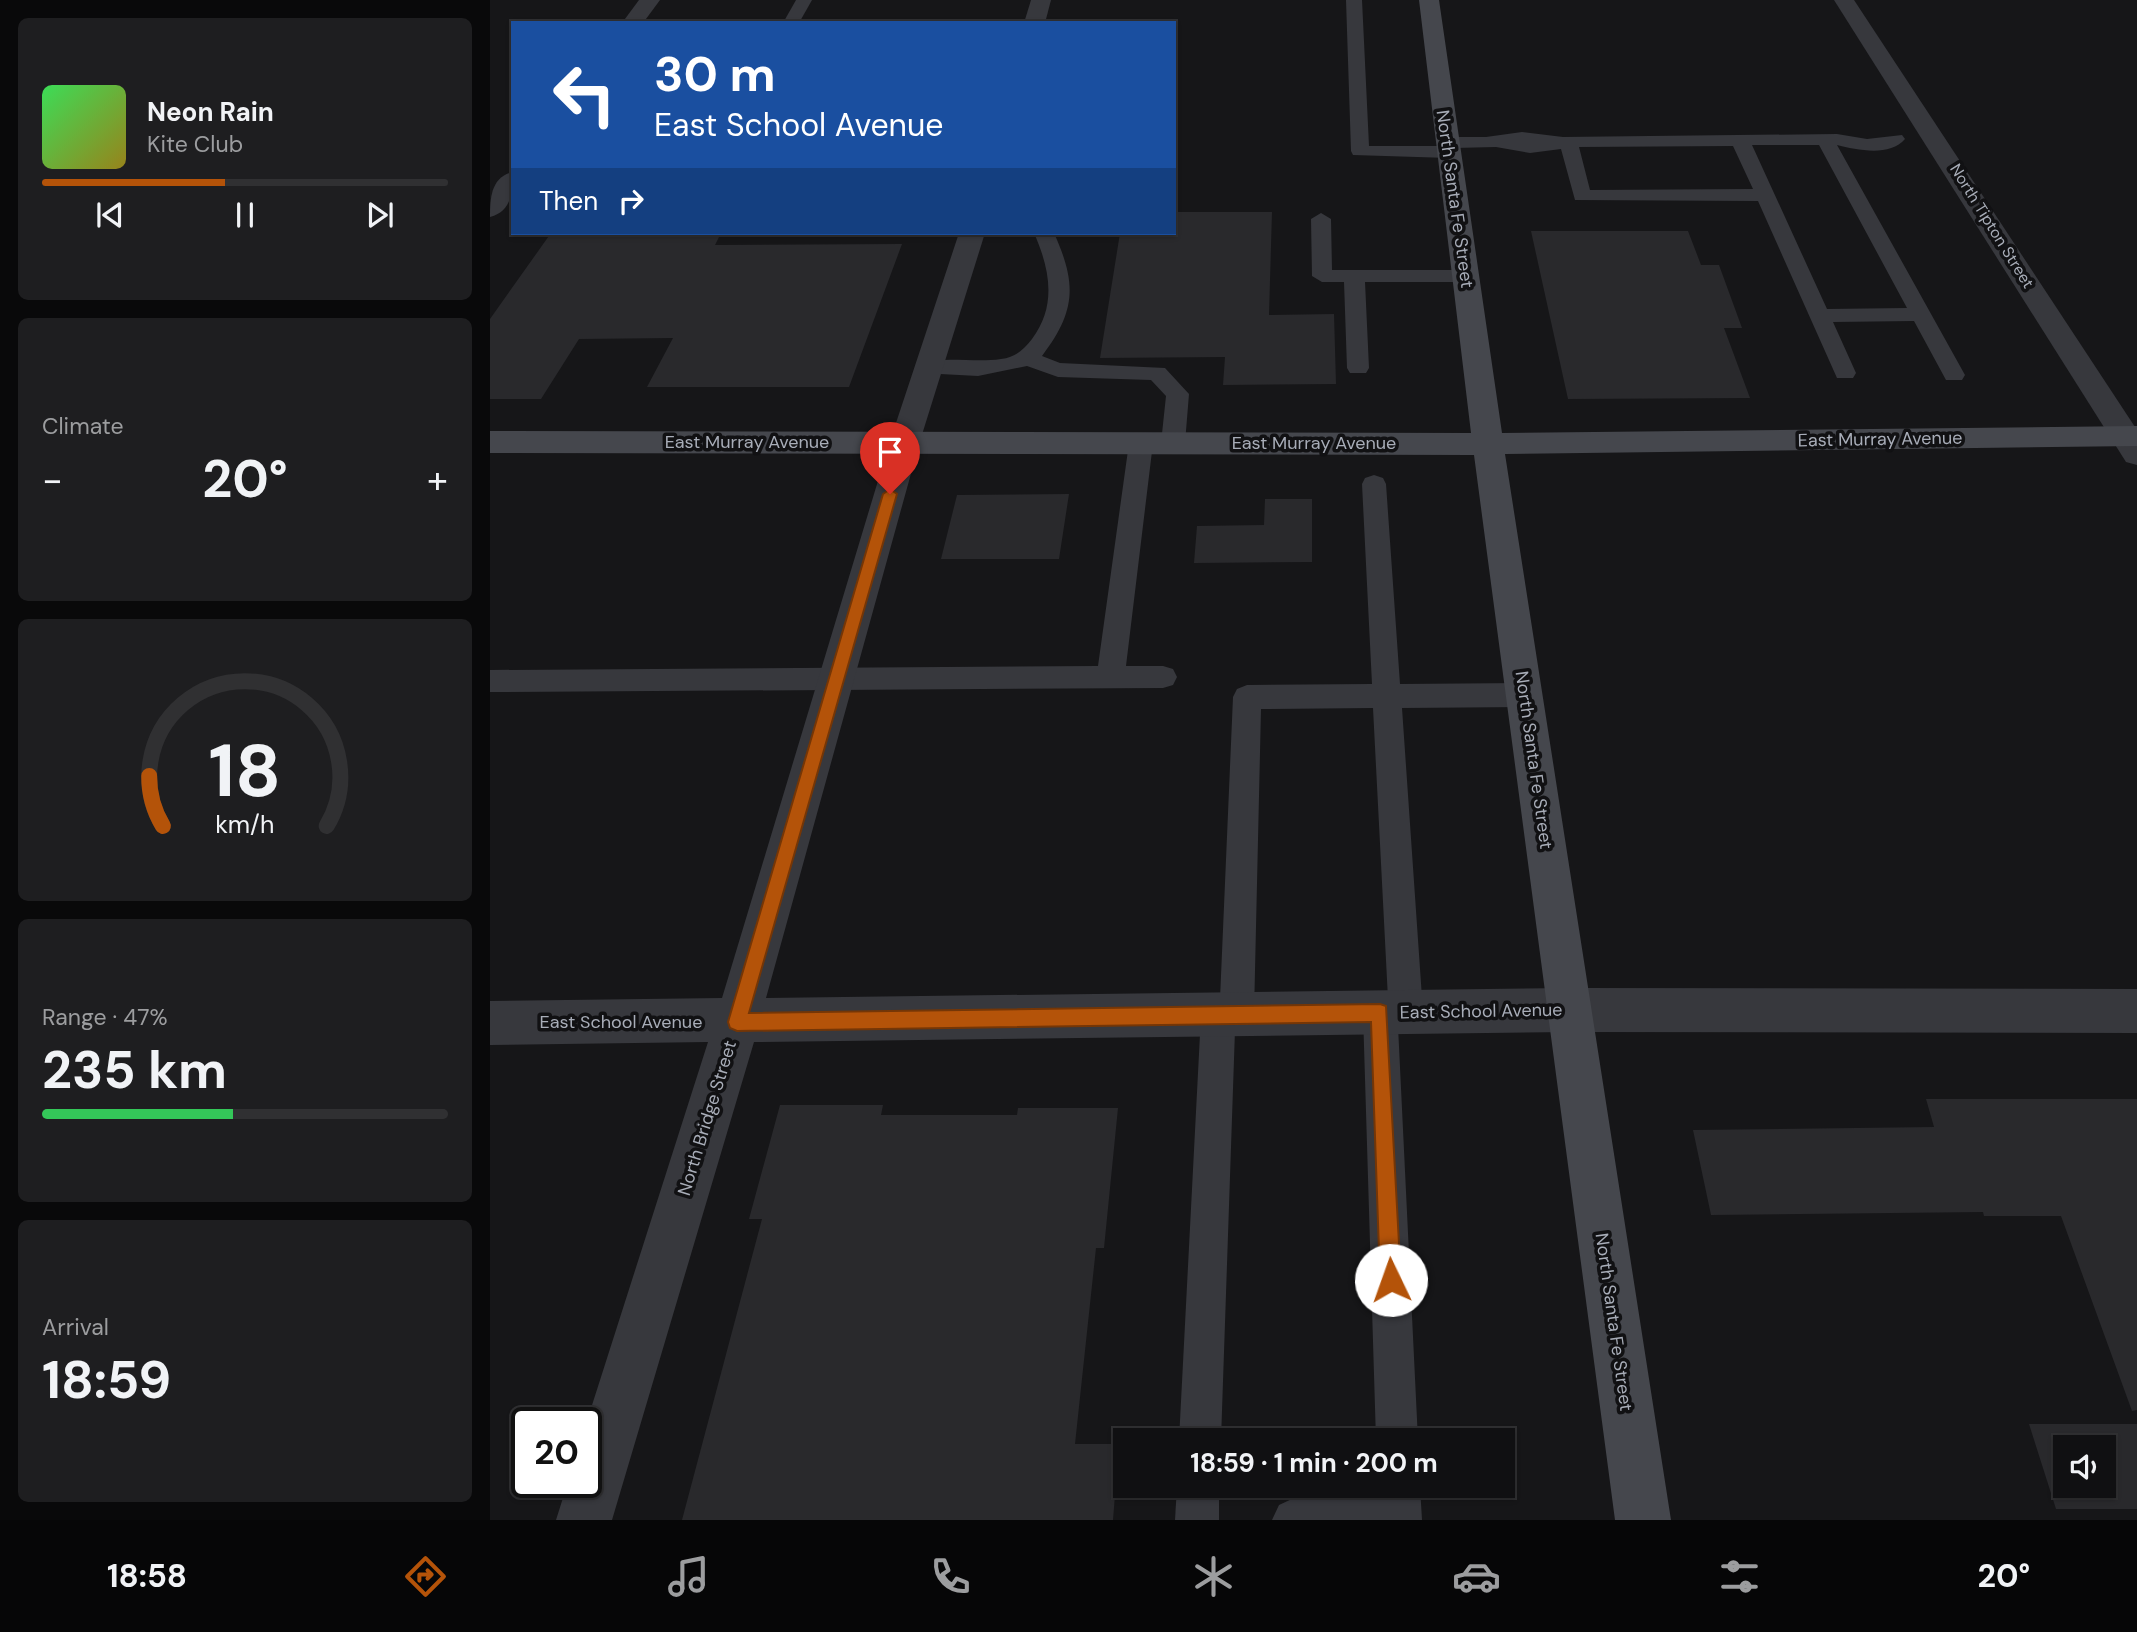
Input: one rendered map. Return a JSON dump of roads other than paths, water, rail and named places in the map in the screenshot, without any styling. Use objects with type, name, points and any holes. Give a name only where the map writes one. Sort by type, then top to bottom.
[{"type":"street","points":[[634,21],[650,0]]},
{"type":"street","points":[[1035,21],[1041,0]]},
{"type":"street","name":"North Santa Fe Street","points":[[1429,0],[1488,444],[1643,1520]]},
{"type":"street","name":"North Tipton Street","points":[[1844,0],[2133,442]]},
{"type":"street","points":[[490,209],[511,182]]},
{"type":"street","name":"North Bridge Street","points":[[584,1520],[737,1022],[905,441],[971,235]]},
{"type":"street","name":"East Murray Avenue","points":[[490,442],[2133,442]]},
{"type":"street","name":"East School Avenue","points":[[490,1023],[1570,1010],[2137,1011]]},
{"type":"lane","points":[[792,21],[804,0]]},
{"type":"lane","points":[[1354,0],[1360,151],[1448,147],[1497,141],[1515,147],[1548,148],[1566,142],[1831,139],[1854,145],[1881,145],[1896,139],[1937,139]]},
{"type":"lane","points":[[1831,139],[1954,374]]},
{"type":"lane","points":[[1740,141],[1845,373]]},
{"type":"lane","points":[[1566,142],[1582,196],[1764,195]]},
{"type":"lane","points":[[1321,219],[1322,276],[1465,275]]},
{"type":"lane","points":[[1026,359],[1046,337],[1058,317],[1062,291],[1045,235]]},
{"type":"lane","points":[[1354,276],[1358,368]]},
{"type":"lane","points":[[1819,316],[1922,314]]},
{"type":"lane","points":[[929,368],[985,368],[1026,359],[1058,370],[1157,373],[1178,394],[1173,443]]},
{"type":"lane","points":[[1111,677],[1141,443]]},
{"type":"lane","points":[[1374,484],[1386,696],[1393,1012],[1397,1428]]},
{"type":"lane","points":[[490,681],[1163,677]]},
{"type":"lane","points":[[1201,1428],[1247,697],[1525,695]]},
{"type":"lane","points":[[1196,1520],[1197,1498]]},
{"type":"lane","points":[[1294,1520],[1401,1519],[1400,1498]]}]
